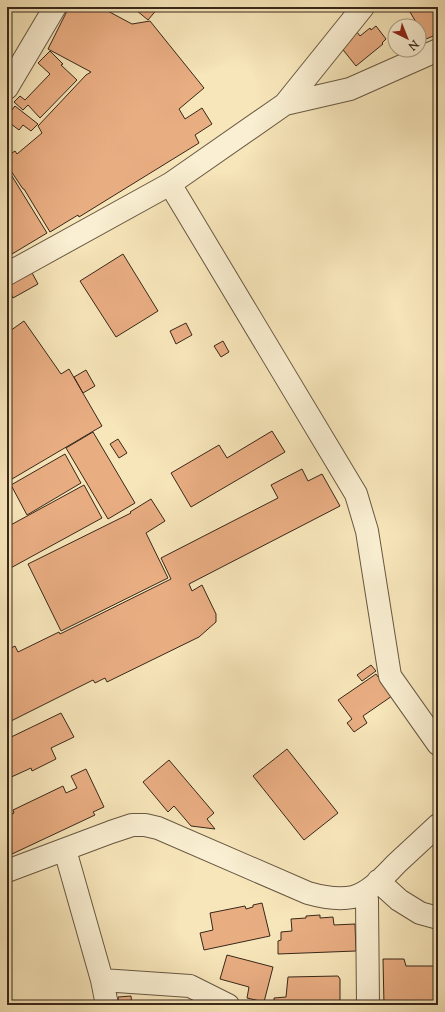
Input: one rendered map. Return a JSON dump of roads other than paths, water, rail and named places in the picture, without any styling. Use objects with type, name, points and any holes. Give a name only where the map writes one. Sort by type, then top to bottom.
[{"type":"street","points":[[10,81],[55,7]]},
{"type":"street","points":[[7,274],[170,184],[285,104],[364,7]]},
{"type":"street","points":[[285,104],[350,89],[438,50]]},
{"type":"street","points":[[170,184],[356,494],[367,531],[390,676],[438,744]]},
{"type":"street","points":[[7,871],[125,827],[132,825],[145,825],[158,828],[308,893],[322,897],[336,898],[354,896],[371,886],[438,825]]},
{"type":"street","points":[[65,850],[102,980],[107,1005]]},
{"type":"street","points":[[371,886],[420,913],[438,918]]},
{"type":"street","points":[[368,1005],[367,900],[371,886]]},
{"type":"street","points":[[102,980],[190,986],[228,1005]]}]
